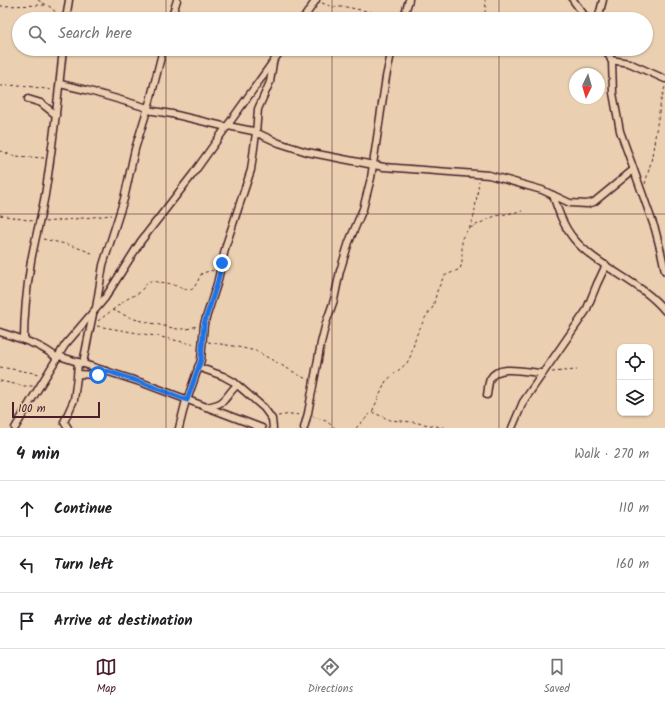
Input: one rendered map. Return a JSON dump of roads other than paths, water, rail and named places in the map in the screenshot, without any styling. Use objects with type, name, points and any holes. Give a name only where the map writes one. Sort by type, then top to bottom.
[{"type":"street","points":[[67,12],[69,0]]},
{"type":"street","points":[[173,12],[177,0]]},
{"type":"street","points":[[307,12],[315,0]]},
{"type":"street","points":[[406,12],[409,0]]},
{"type":"street","points":[[573,0],[581,12]]},
{"type":"street","points":[[600,12],[603,0]]},
{"type":"street","points":[[24,340],[24,318],[27,287],[51,158],[62,56]]},
{"type":"street","points":[[68,428],[64,422],[74,400],[78,374],[94,311],[103,265],[127,185],[135,149],[161,56]]},
{"type":"street","points":[[15,428],[58,357],[79,327],[105,298],[145,236],[193,174],[277,56]]},
{"type":"street","points":[[304,428],[324,333],[334,300],[340,271],[349,242],[363,209],[372,178],[386,77],[390,56]]},
{"type":"street","points":[[608,56],[611,60],[613,93],[620,130],[643,195],[661,252],[665,271]]},
{"type":"street","points":[[611,60],[635,65],[665,79]]},
{"type":"street","points":[[178,428],[198,367],[203,344],[204,324],[217,284],[226,245],[250,170],[258,109],[270,82],[273,62]]},
{"type":"street","points":[[59,87],[86,90],[147,109],[256,133],[279,143],[307,152],[395,168],[480,174],[503,179],[553,195],[570,203],[587,204],[594,202],[633,170]]},
{"type":"street","points":[[28,99],[41,103],[56,115]]},
{"type":"street","points":[[553,195],[564,225],[574,239],[587,251],[641,290],[665,311]]},
{"type":"street","points":[[512,428],[523,402],[586,311],[606,265]]},
{"type":"street","points":[[0,332],[24,340],[58,357],[81,362],[143,383],[262,428]]},
{"type":"street","points":[[198,367],[231,380],[259,403],[272,420],[273,428]]},
{"type":"street","points":[[487,395],[491,378],[498,372],[519,370],[543,373]]},
{"type":"street","points":[[78,374],[94,375],[107,371]]},
{"type":"street","points":[[206,407],[225,401],[237,385]]}]
